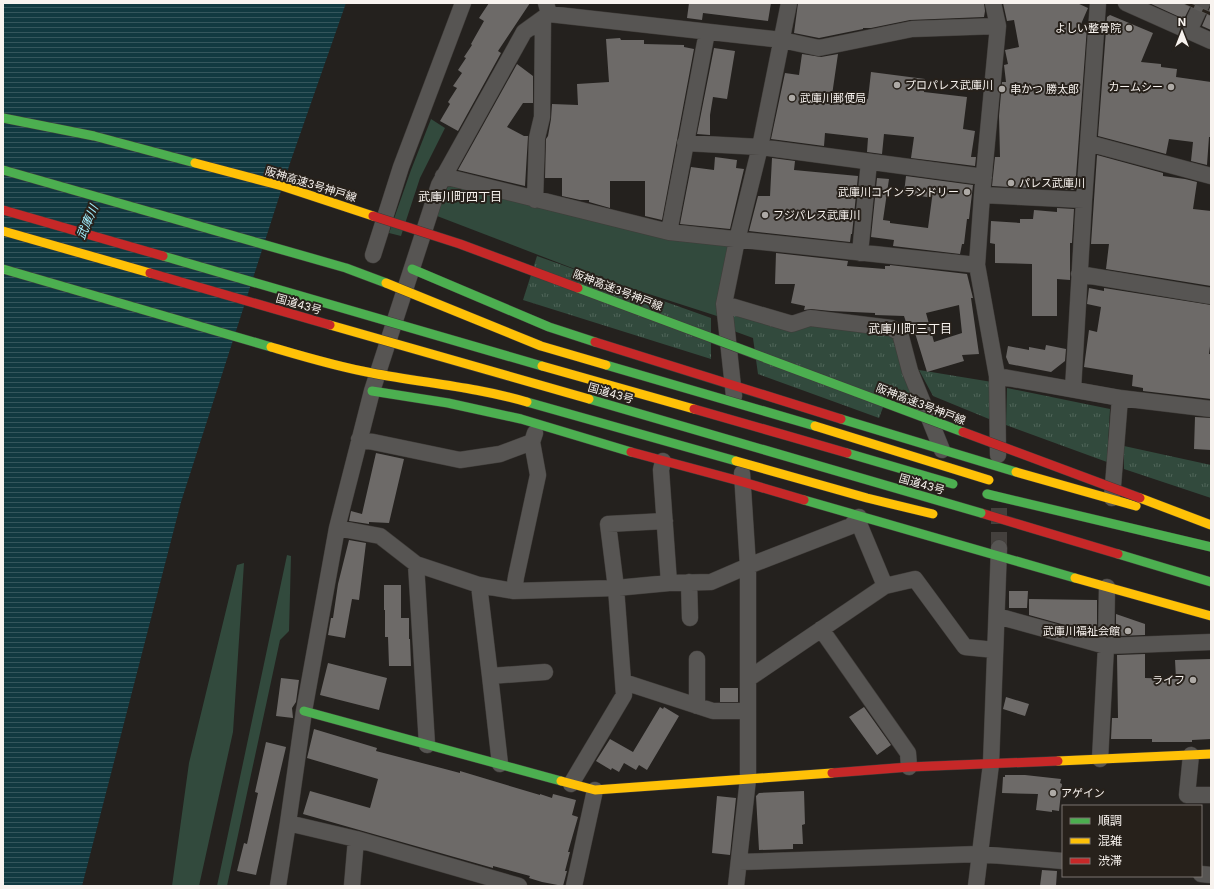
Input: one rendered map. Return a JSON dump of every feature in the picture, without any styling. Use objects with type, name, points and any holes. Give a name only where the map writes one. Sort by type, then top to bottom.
[{"type":"main road","name":"阪神高速3号神戸線","points":[[3,114],[96,133],[284,183],[458,239],[1119,489],[1211,517]]},
{"type":"main road","name":"阪神高速3号神戸線","points":[[3,118],[94,136],[282,186],[460,244],[1211,527]]},
{"type":"main road","points":[[3,170],[346,268],[415,294],[541,346],[882,446],[995,476],[1112,499],[1211,527]]},
{"type":"main road","name":"国道43号","points":[[3,210],[964,487]]},
{"type":"main road","name":"国道43号","points":[[3,231],[639,413],[1211,582]]},
{"type":"main road","points":[[3,269],[321,362],[372,373],[446,384],[514,398],[867,498],[944,517]]},
{"type":"main road","points":[[412,269],[549,327],[733,386],[942,450],[995,476]]},
{"type":"main road","points":[[372,391],[405,395],[514,417],[859,517],[999,552],[1107,587],[1211,616]]},
{"type":"main road","points":[[983,493],[1211,547]]},
{"type":"main road","points":[[1044,498],[1097,520]]},
{"type":"main road","points":[[1005,530],[1094,548]]},
{"type":"main road","points":[[304,711],[595,790],[909,766],[991,764],[1211,754]]},
{"type":"street","points":[[373,255],[401,167],[463,3]]},
{"type":"street","points":[[736,886],[748,779],[748,566],[742,482],[724,304],[737,240],[760,147],[789,3]]},
{"type":"street","points":[[993,3],[998,26],[977,265],[997,376],[995,476]]},
{"type":"street","points":[[1073,389],[1079,274],[1098,3]]},
{"type":"street","points":[[1126,3],[1211,41]]},
{"type":"street","points":[[1189,31],[1202,3]]},
{"type":"street","points":[[278,886],[304,711],[337,528],[372,391],[436,192],[443,176],[524,32],[553,11],[707,32],[782,40],[819,48],[912,29],[998,26]]},
{"type":"street","points":[[534,200],[537,138],[542,117],[553,11]]},
{"type":"street","points":[[669,232],[707,32]]},
{"type":"street","points":[[1088,143],[1211,176]]},
{"type":"street","points":[[685,144],[760,147],[984,177]]},
{"type":"street","points":[[860,253],[869,162]]},
{"type":"street","points":[[443,176],[534,200],[669,232],[977,265]]},
{"type":"street","points":[[982,195],[1084,200]]},
{"type":"street","points":[[1079,274],[1211,296]]},
{"type":"street","points":[[724,304],[792,324],[810,318],[891,328],[900,333],[910,371],[942,450]]},
{"type":"street","points":[[997,376],[1120,398],[1211,409]]},
{"type":"street","points":[[1112,499],[1120,398]]},
{"type":"street","points":[[514,590],[538,475],[532,442],[538,424]]},
{"type":"street","points":[[359,439],[460,460],[500,454],[532,442]]},
{"type":"street","points":[[663,461],[661,470],[669,583]]},
{"type":"street","points":[[337,528],[380,536],[416,564],[479,586],[514,590],[616,588],[669,583],[711,582],[851,526],[859,517]]},
{"type":"street","points":[[859,517],[860,526],[885,586]]},
{"type":"street","points":[[571,784],[624,695],[616,588],[608,524],[664,521]]},
{"type":"street","points":[[976,886],[991,764],[999,552]]},
{"type":"street","points":[[416,564],[427,745]]},
{"type":"street","points":[[748,679],[885,586],[915,579],[965,647],[995,650]]},
{"type":"street","points":[[689,582],[690,618]]},
{"type":"street","points":[[479,586],[500,764]]},
{"type":"street","points":[[1100,759],[1106,646],[1107,587]]},
{"type":"street","points":[[997,616],[1106,646],[1211,642]]},
{"type":"street","points":[[821,629],[908,753],[909,766]]},
{"type":"street","points":[[697,659],[697,706]]},
{"type":"street","points":[[490,676],[545,672]]},
{"type":"street","points":[[624,682],[713,711],[748,711]]},
{"type":"street","points":[[1191,755],[1187,795],[1211,795]]},
{"type":"street","points":[[574,886],[595,790]]},
{"type":"street","points":[[288,823],[356,839],[518,886]]},
{"type":"street","points":[[352,886],[356,839]]},
{"type":"street","points":[[739,862],[979,854],[1062,862]]},
{"type":"green space","points":[[431,119],[445,128],[420,178],[401,236],[389,233],[411,170]]},
{"type":"green space","points":[[449,183],[729,243],[720,317],[593,276],[437,216]]},
{"type":"green space","points":[[537,256],[711,318],[711,359],[523,300]]},
{"type":"green space","points":[[733,314],[809,323],[897,337],[912,397],[890,389],[879,418],[758,374],[753,338],[731,330]]},
{"type":"green space","points":[[919,370],[992,382],[989,419],[933,396]]},
{"type":"green space","points":[[1007,388],[1110,409],[1107,462],[1006,425]]},
{"type":"green space","points":[[1124,446],[1211,465],[1211,498],[1124,469]]},
{"type":"green space","points":[[287,555],[291,556],[289,631],[280,640],[227,886],[217,886]]},
{"type":"green space","points":[[244,563],[233,732],[199,886],[172,886],[189,763],[237,565]]},
{"type":"water","name":"武庫川","points":[[3,3],[346,3],[290,163],[181,502],[82,886],[3,886]]},
{"type":"building","points":[[489,3],[530,3],[498,51],[501,53],[458,131],[440,121],[450,104],[448,102],[457,88],[453,86],[462,73],[458,70],[466,58],[464,57],[484,21],[479,18]]},
{"type":"building","points":[[689,3],[771,3],[768,21],[703,13],[702,20],[687,18]]},
{"type":"building","points":[[798,3],[984,3],[985,11],[984,17],[910,20],[871,28],[863,28],[819,38],[794,33]]},
{"type":"building","points":[[1003,3],[1077,3],[1088,8],[1078,31],[1087,27],[1075,190],[1058,189],[1058,182],[1029,181],[1029,188],[992,186],[995,157],[1000,157],[999,116],[1002,82],[1006,82],[1004,65],[1008,64],[1005,50],[1019,47],[1014,20],[1007,21]]},
{"type":"building","points":[[1149,3],[1192,3],[1184,19]]},
{"type":"building","points":[[1211,5],[1211,30],[1202,26]]},
{"type":"building","points":[[1110,15],[1153,33],[1141,62],[1161,64],[1161,67],[1177,69],[1176,77],[1211,82],[1211,137],[1209,137],[1207,165],[1191,161],[1193,142],[1169,139],[1166,154],[1098,136],[1107,17]]},
{"type":"building","points":[[620,38],[621,40],[644,40],[644,44],[684,45],[684,47],[694,49],[662,220],[645,216],[645,181],[610,181],[610,208],[589,202],[589,200],[580,200],[562,196],[562,178],[545,178],[546,139],[548,136],[551,119],[552,104],[578,105],[577,84],[609,82],[606,39]]},
{"type":"building","points":[[714,48],[735,51],[727,99],[713,97],[710,115],[710,135],[697,134]]},
{"type":"building","points":[[802,54],[821,57],[838,54],[832,95],[868,99],[871,72],[925,79],[924,92],[967,97],[963,129],[975,131],[971,157],[976,157],[975,166],[911,158],[914,137],[884,134],[882,154],[867,152],[868,138],[825,133],[824,146],[771,139],[785,73],[799,75]]},
{"type":"building","points":[[517,64],[533,76],[533,103],[523,103],[507,127],[524,136],[528,136],[525,186],[458,170]]},
{"type":"building","points":[[1097,155],[1163,173],[1163,176],[1197,182],[1193,209],[1211,211],[1211,286],[1106,269],[1109,244],[1091,244]]},
{"type":"building","points":[[715,157],[737,160],[736,168],[744,169],[730,229],[680,224],[691,167],[714,170]]},
{"type":"building","points":[[772,158],[795,161],[794,170],[858,176],[850,242],[749,231],[758,196],[770,196]]},
{"type":"building","points":[[906,176],[973,185],[969,219],[967,219],[964,244],[962,244],[960,254],[893,246],[894,240],[871,237],[877,178],[889,179],[883,220],[890,221],[890,223],[928,228],[932,198],[904,193]]},
{"type":"building","points":[[1057,208],[1074,209],[1072,243],[1070,243],[1070,280],[1057,279],[1057,316],[1032,316],[1032,264],[995,263],[995,244],[990,243],[991,221],[1020,223],[1020,219],[1033,219],[1034,210],[1057,212]]},
{"type":"building","points":[[776,253],[848,261],[847,266],[885,269],[885,266],[890,265],[967,274],[973,298],[971,298],[979,354],[962,355],[964,361],[927,372],[915,333],[910,334],[904,316],[811,309],[804,310],[805,306],[791,303],[795,284],[775,284]],"holes":[[[959,305],[962,333],[934,342],[926,313]]]},
{"type":"building","points":[[1089,288],[1104,291],[1104,288],[1211,305],[1211,339],[1209,354],[1211,354],[1211,399],[1143,391],[1143,388],[1132,386],[1133,375],[1084,367],[1089,330],[1097,332],[1101,307],[1087,304]]},
{"type":"building","points":[[1046,345],[1066,349],[1065,361],[1051,372],[1009,364],[1006,357],[1008,346],[1029,350],[1029,347],[1045,350]]},
{"type":"building","points":[[1195,417],[1211,418],[1211,450],[1194,449]]},
{"type":"building","points":[[376,453],[404,459],[389,523],[369,522],[369,524],[349,521],[351,511],[362,514]]},
{"type":"building","points":[[349,540],[366,543],[359,600],[352,599],[345,638],[328,635],[331,618],[333,618],[338,584]]},
{"type":"building","points":[[384,585],[401,585],[401,618],[409,618],[411,666],[389,666],[388,637],[385,637]]},
{"type":"building","points":[[1009,591],[1028,591],[1027,608],[1009,608]]},
{"type":"building","points":[[1029,599],[1097,600],[1097,632],[1085,630],[1085,625],[1065,625],[1029,615]]},
{"type":"building","name":"武庫川福祉会館","points":[[1116,614],[1145,624],[1145,635],[1116,636]]},
{"type":"building","points":[[1145,654],[1145,678],[1176,679],[1175,660],[1211,659],[1211,739],[1192,740],[1192,742],[1152,742],[1152,739],[1111,739],[1112,718],[1118,718],[1117,655]]},
{"type":"building","points":[[328,663],[387,678],[379,710],[320,695]]},
{"type":"building","points":[[281,678],[299,680],[296,702],[292,708],[293,718],[276,716]]},
{"type":"building","points":[[720,688],[738,688],[738,702],[720,702]]},
{"type":"building","points":[[1006,697],[1029,704],[1025,716],[1003,709]]},
{"type":"building","points":[[660,707],[663,709],[664,707],[679,716],[647,770],[639,765],[636,770],[624,763],[619,772],[612,768],[611,770],[596,761],[610,739],[633,752]]},
{"type":"building","points":[[864,707],[891,745],[877,755],[849,717]]},
{"type":"building","points":[[314,729],[377,748],[376,751],[460,773],[460,771],[552,798],[553,794],[576,800],[572,815],[578,817],[568,852],[570,852],[563,886],[542,882],[529,878],[530,876],[493,866],[493,868],[303,814],[310,791],[370,808],[378,779],[307,758]]},
{"type":"building","points":[[266,742],[286,747],[256,875],[237,871],[244,843],[247,844],[258,793],[255,792]]},
{"type":"building","points":[[1005,775],[1025,775],[1061,779],[1060,783],[1062,784],[1059,811],[1052,810],[1052,812],[1036,810],[1038,794],[1002,793],[1003,777],[1005,777]]},
{"type":"building","points":[[804,791],[805,824],[802,825],[803,844],[793,844],[793,849],[759,850],[756,796],[759,793]]},
{"type":"building","points":[[717,796],[736,798],[730,855],[712,853]]},
{"type":"building","points":[[1042,870],[1057,871],[1056,886],[1040,886]]},
{"type":"tunnel","points":[[999,508],[999,548]]},
{"type":"railway","points":[[1186,3],[1211,14]]},
{"type":"traffic: fast","points":[[3,118],[94,136],[195,163]]},
{"type":"traffic: fast","points":[[3,170],[346,268],[386,283]]},
{"type":"traffic: fast","points":[[163,256],[542,366]]},
{"type":"traffic: fast","points":[[3,269],[271,347]]},
{"type":"traffic: fast","points":[[412,269],[549,327],[595,342]]},
{"type":"traffic: fast","points":[[578,288],[963,432]]},
{"type":"traffic: fast","points":[[606,365],[815,426]]},
{"type":"traffic: fast","points":[[372,391],[448,403],[521,419],[631,452]]},
{"type":"traffic: fast","points":[[589,399],[981,513]]},
{"type":"traffic: fast","points":[[527,402],[736,461]]},
{"type":"traffic: fast","points":[[841,419],[1016,472]]},
{"type":"traffic: fast","points":[[847,453],[953,484]]},
{"type":"traffic: fast","points":[[987,494],[1211,547]]},
{"type":"traffic: fast","points":[[804,500],[1075,578]]},
{"type":"traffic: fast","points":[[1118,554],[1211,582]]},
{"type":"traffic: fast","points":[[304,711],[561,781]]},
{"type":"traffic: slow","points":[[195,163],[282,186],[373,216]]},
{"type":"traffic: slow","points":[[3,231],[150,273]]},
{"type":"traffic: slow","points":[[386,283],[541,346],[606,365]]},
{"type":"traffic: slow","points":[[330,325],[589,399]]},
{"type":"traffic: slow","points":[[271,347],[359,371],[469,389],[527,402]]},
{"type":"traffic: slow","points":[[542,366],[694,409]]},
{"type":"traffic: slow","points":[[815,426],[989,480]]},
{"type":"traffic: slow","points":[[736,461],[867,498],[933,514]]},
{"type":"traffic: slow","points":[[1016,472],[1136,506]]},
{"type":"traffic: slow","points":[[1140,498],[1211,525]]},
{"type":"traffic: slow","points":[[1075,578],[1211,616]]},
{"type":"traffic: slow","points":[[1058,761],[1211,754]]},
{"type":"traffic: slow","points":[[561,781],[595,790],[832,773]]},
{"type":"traffic: jam","points":[[3,210],[163,256]]},
{"type":"traffic: jam","points":[[373,216],[460,244],[578,288]]},
{"type":"traffic: jam","points":[[150,273],[330,325]]},
{"type":"traffic: jam","points":[[595,342],[841,419]]},
{"type":"traffic: jam","points":[[694,409],[847,453]]},
{"type":"traffic: jam","points":[[963,432],[1140,498]]},
{"type":"traffic: jam","points":[[631,452],[804,500]]},
{"type":"traffic: jam","points":[[981,513],[1118,554]]},
{"type":"traffic: jam","points":[[832,773],[909,767],[1058,761]]},
{"type":"place","name":"よしい整骨院","points":[[1129,28]]},
{"type":"place","name":"プロパレス武庫川","points":[[897,85]]},
{"type":"place","name":"カームシー","points":[[1171,87]]},
{"type":"place","name":"串かつ 勝太郎","points":[[1002,89]]},
{"type":"place","name":"武庫川郵便局","points":[[792,98]]},
{"type":"place","name":"パレス武庫川","points":[[1011,183]]},
{"type":"place","name":"武庫川コインランドリー","points":[[967,192]]},
{"type":"place","name":"フジパレス武庫川","points":[[765,215]]},
{"type":"place","name":"武庫川福祉会館","points":[[1128,631]]},
{"type":"place","name":"ライフ","points":[[1193,680]]},
{"type":"place","name":"アゲイン","points":[[1053,793]]},
{"type":"district","name":"武庫川町四丁目","points":[[460,196]]},
{"type":"district","name":"武庫川町三丁目","points":[[910,328]]}]
